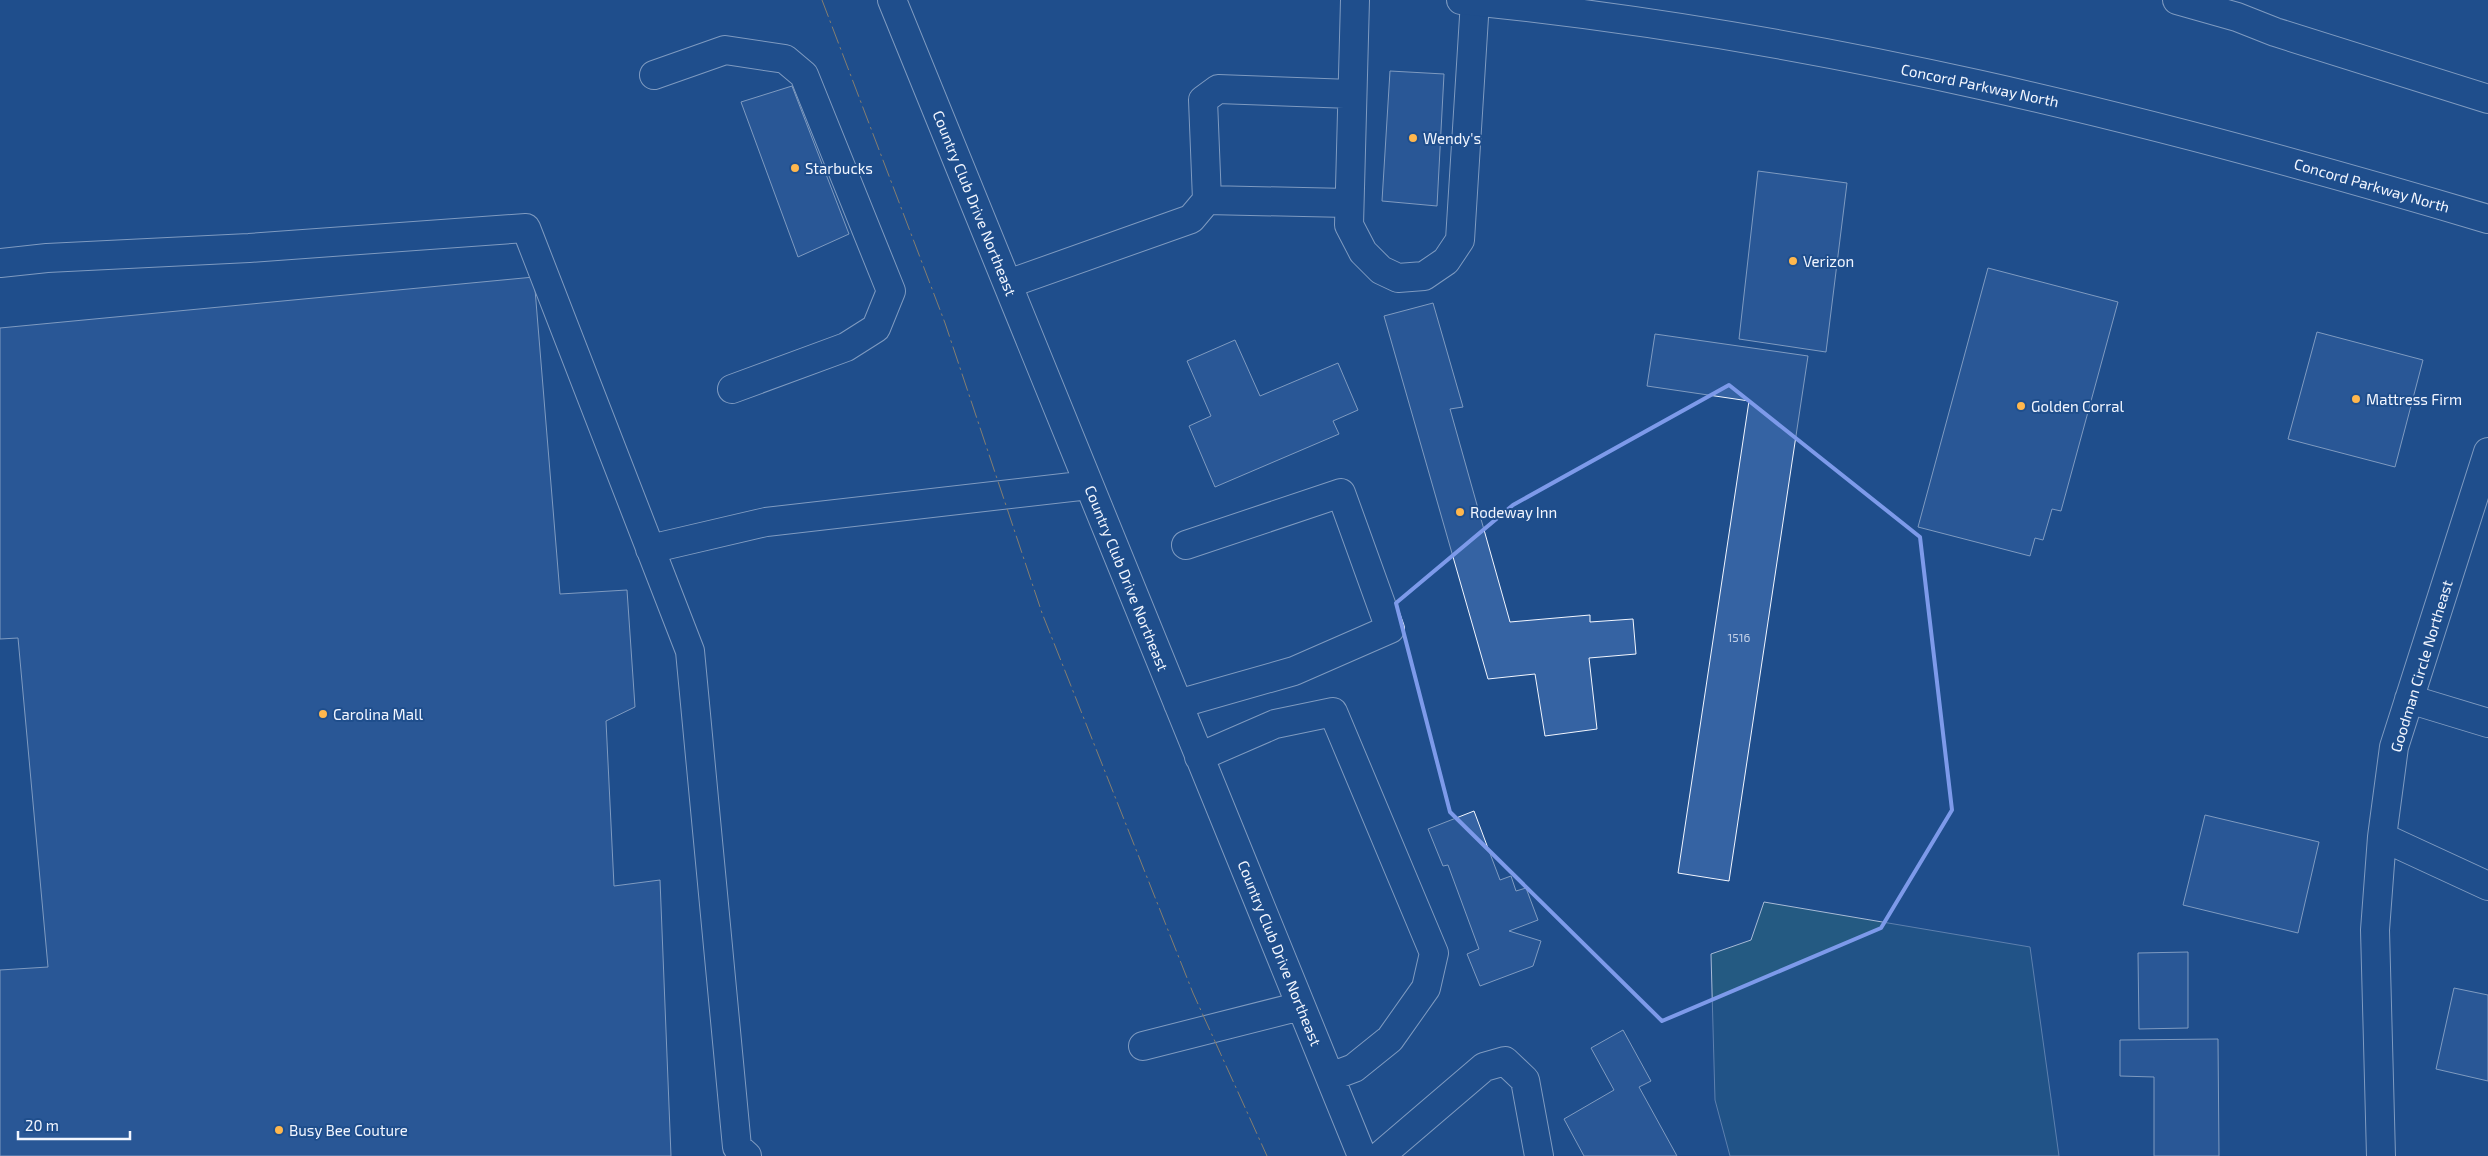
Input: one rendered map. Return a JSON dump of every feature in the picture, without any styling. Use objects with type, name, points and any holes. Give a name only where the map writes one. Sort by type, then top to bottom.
[{"type":"main road","name":"Country Club Drive Northeast","points":[[892,0],[1362,1156]]},
{"type":"main road","points":[[1355,0],[1348,202],[1349,225],[1363,252],[1381,270],[1398,278],[1424,276],[1446,261],[1460,240],[1468,1]]},
{"type":"main road","points":[[2177,0],[2236,8],[2275,32],[2488,99]]},
{"type":"main road","name":"Concord Parkway North","points":[[1468,1],[1643,21],[1827,52],[2018,92],[2223,143],[2488,219]]},
{"type":"main road","points":[[654,75],[725,50],[784,59],[804,75],[891,291],[876,328],[846,347],[732,389]]},
{"type":"main road","points":[[1008,284],[1191,219],[1207,200],[1203,100],[1218,89],[1351,94]]},
{"type":"main road","points":[[1207,200],[1348,202]]},
{"type":"main road","points":[[0,263],[47,258],[249,248],[526,228],[690,650],[737,1147],[746,1156]]},
{"type":"main road","name":"Goodman Circle Northeast","points":[[2381,1156],[2375,930],[2382,837],[2394,747],[2488,452]]},
{"type":"main road","points":[[650,549],[766,522],[1090,485]]},
{"type":"main road","points":[[1178,704],[1294,671],[1390,629],[1341,493],[1186,545]]},
{"type":"main road","points":[[2409,699],[2488,723]]},
{"type":"main road","points":[[1200,757],[1275,724],[1333,712],[1434,953],[1426,988],[1390,1039],[1354,1068],[1330,1077]]},
{"type":"main road","points":[[2382,837],[2488,886]]},
{"type":"main road","points":[[1143,1046],[1301,1006]]},
{"type":"main road","points":[[1380,1156],[1484,1067],[1505,1061],[1525,1080],[1539,1156]]},
{"type":"highlighted area","points":[[1729,385],[1920,537],[1952,810],[1881,928],[1662,1021],[1450,812],[1396,603],[1513,505]]},
{"type":"shaded area","points":[[1764,902],[2030,947],[2059,1156],[1730,1156],[1715,1100],[1711,954],[1751,940]]},
{"type":"building","name":"Wendy's","points":[[1390,71],[1444,74],[1437,206],[1382,201]]},
{"type":"building","name":"Starbucks","points":[[792,86],[849,234],[798,257],[741,102]]},
{"type":"building","name":"Verizon","points":[[1758,171],[1847,183],[1826,352],[1739,339]]},
{"type":"building","name":"Golden Corral","points":[[1988,268],[2118,302],[2061,511],[2052,509],[2043,540],[2035,538],[2030,556],[1918,527]]},
{"type":"building","name":"Carolina Mall","points":[[534,277],[560,594],[627,590],[635,707],[606,721],[614,886],[660,880],[671,1156],[0,1156],[0,970],[48,967],[18,638],[0,639],[0,328]]},
{"type":"building","name":"Rodeway Inn","points":[[1433,303],[1463,407],[1450,409],[1510,622],[1590,615],[1590,622],[1633,619],[1636,654],[1589,658],[1597,729],[1545,736],[1535,674],[1488,679],[1384,316]]},
{"type":"building","name":"Mattress Firm","points":[[2317,332],[2423,360],[2395,467],[2288,439]]},
{"type":"building","points":[[1655,334],[1808,356],[1729,881],[1678,873],[1749,401],[1647,386]]},
{"type":"building","points":[[1235,340],[1260,396],[1338,363],[1358,410],[1333,421],[1339,434],[1215,487],[1189,426],[1211,416],[1187,361]]},
{"type":"building","points":[[1474,811],[1500,880],[1511,876],[1516,891],[1526,888],[1538,920],[1509,931],[1541,941],[1533,966],[1480,986],[1467,954],[1479,949],[1448,865],[1443,866],[1428,829]]},
{"type":"building","points":[[2205,815],[2319,842],[2298,933],[2183,905]]},
{"type":"building","points":[[2188,952],[2188,1028],[2139,1029],[2138,953]]},
{"type":"building","points":[[2454,988],[2488,995],[2488,1081],[2436,1069]]},
{"type":"building","points":[[1623,1030],[1651,1081],[1639,1087],[1677,1156],[1584,1156],[1564,1119],[1614,1090],[1591,1048]]},
{"type":"building","points":[[2218,1039],[2219,1156],[2154,1156],[2154,1077],[2120,1076],[2120,1040]]},
{"type":"power","points":[[822,0],[945,323],[1042,613],[1193,993],[1267,1156]]},
{"type":"place","name":"Wendy's","points":[[1413,138]]},
{"type":"place","name":"Starbucks","points":[[795,168]]},
{"type":"place","name":"Verizon","points":[[1793,261]]},
{"type":"place","name":"Mattress Firm","points":[[2356,399]]},
{"type":"place","name":"Golden Corral","points":[[2021,406]]},
{"type":"place","name":"Rodeway Inn","points":[[1460,512]]},
{"type":"place","name":"Carolina Mall","points":[[323,714]]},
{"type":"place","name":"Busy Bee Couture","points":[[279,1130]]}]
